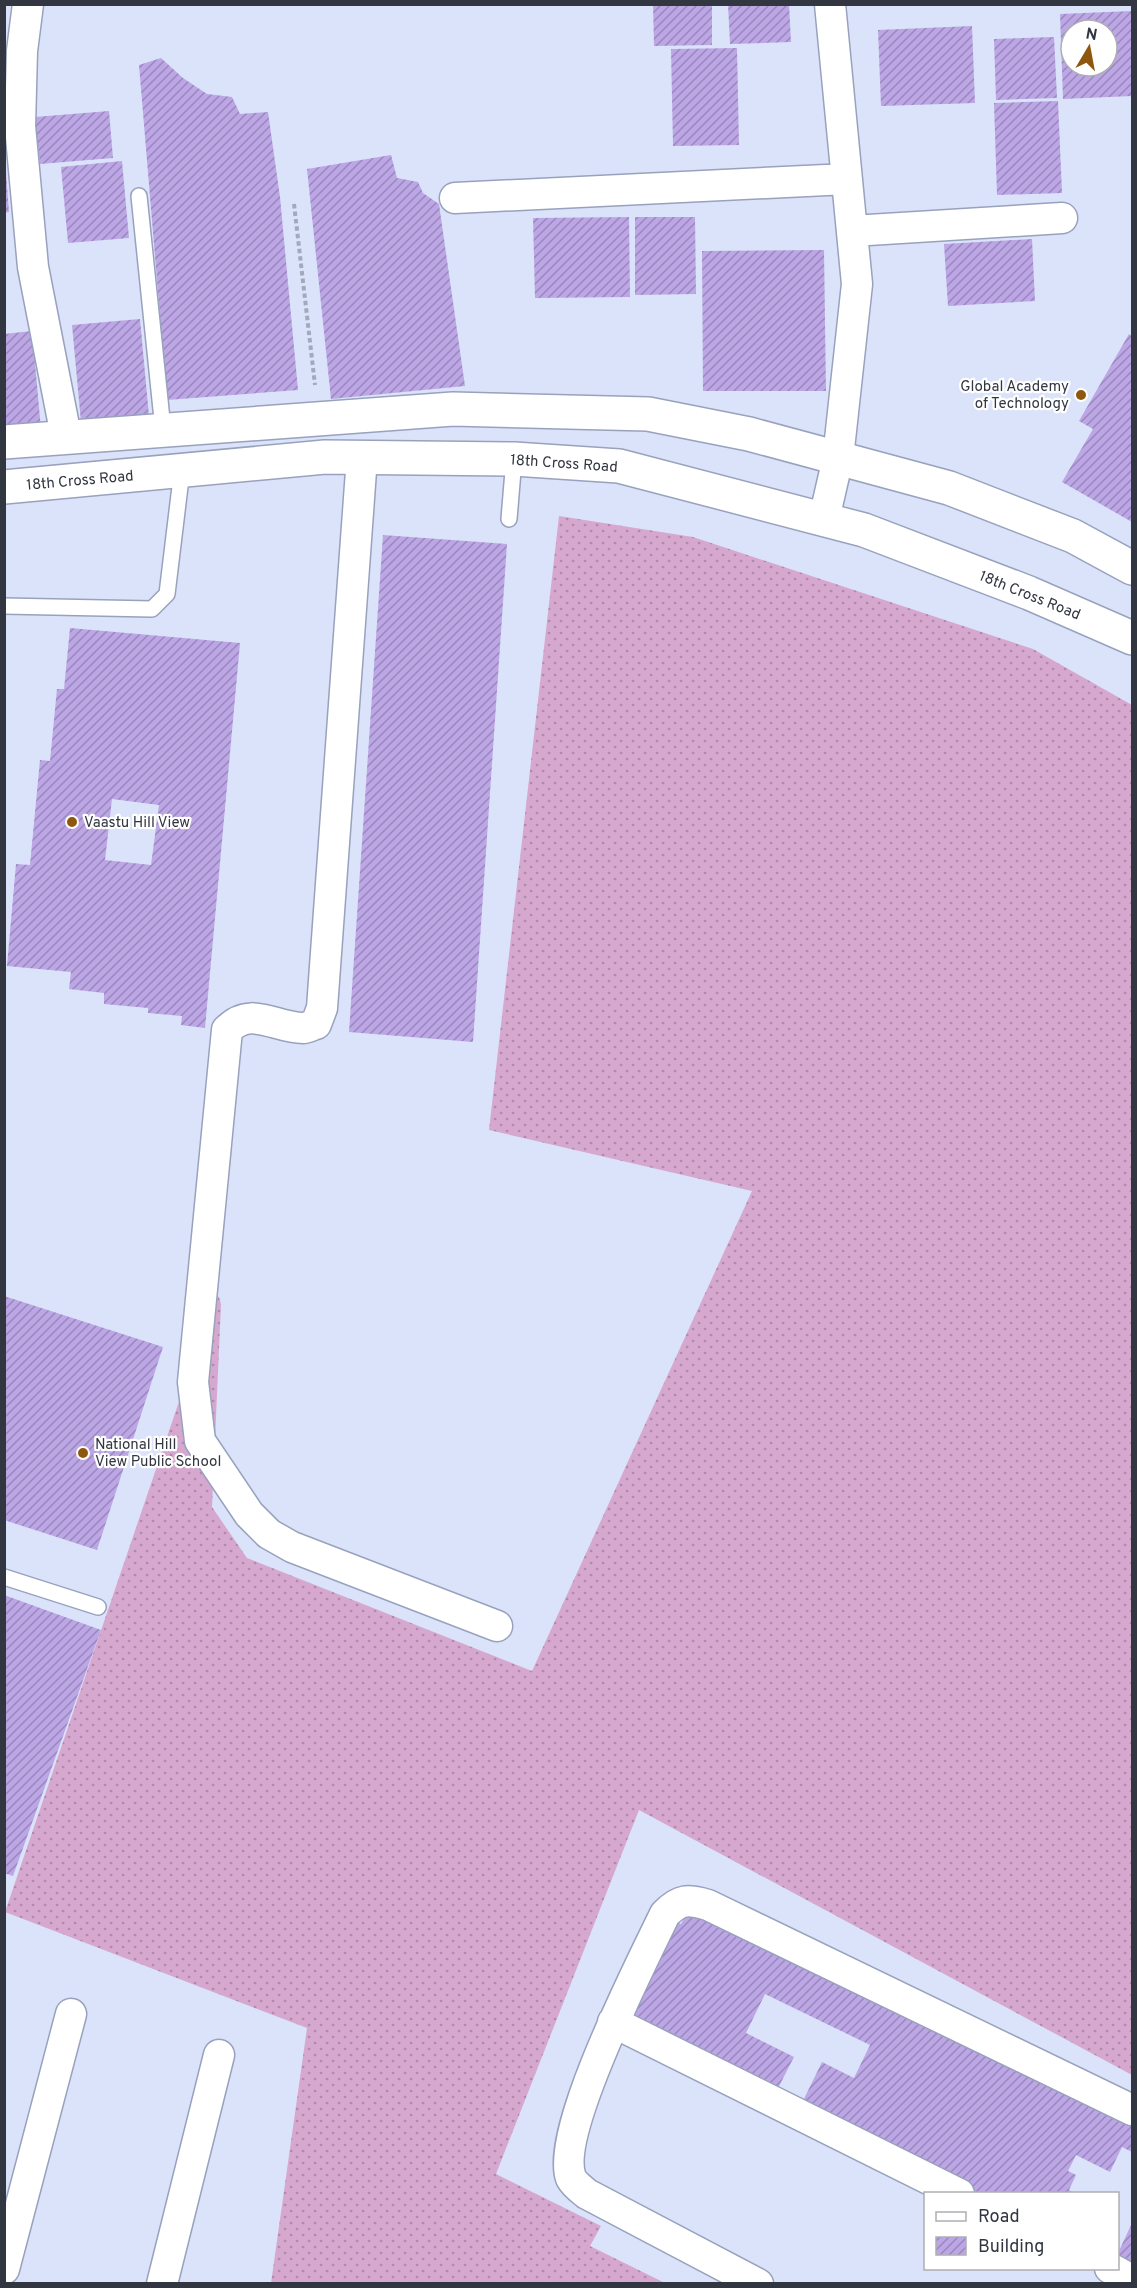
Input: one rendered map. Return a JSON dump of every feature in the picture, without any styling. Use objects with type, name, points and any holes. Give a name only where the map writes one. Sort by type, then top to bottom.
[{"type":"street","points":[[28,4],[22,51],[20,126],[33,267],[66,436]]},
{"type":"street","points":[[824,519],[838,458],[857,284],[830,4]]},
{"type":"street","points":[[454,198],[847,179]]},
{"type":"street","points":[[852,231],[1062,218]]},
{"type":"street","points":[[4,442],[453,409],[648,414],[749,434],[949,488],[1073,536],[1132,568]]},
{"type":"street","name":"18th Cross Road","points":[[4,487],[326,457],[514,459],[619,466],[864,530],[1029,593],[1132,638]]},
{"type":"street","points":[[362,457],[322,1008],[316,1024],[303,1028],[254,1018],[236,1021],[227,1030],[193,1382],[196,1416],[200,1441],[249,1514],[269,1534],[292,1547],[497,1626]]},
{"type":"street","points":[[758,2283],[587,2194],[572,2180],[568,2151],[573,2129],[613,2022],[665,1914],[675,1904],[691,1900],[708,1905],[1132,2110]]},
{"type":"street","points":[[4,2269],[71,2014]]},
{"type":"street","points":[[613,2022],[957,2192]]},
{"type":"street","points":[[162,2283],[219,2055]]},
{"type":"street","points":[[1114,2270],[1132,2280]]},
{"type":"lane","points":[[139,196],[163,429]]},
{"type":"lane","points":[[509,519],[514,459]]},
{"type":"lane","points":[[4,606],[152,609],[167,594],[182,470]]},
{"type":"lane","points":[[4,1577],[98,1607]]},
{"type":"path","points":[[294,204],[319,418]]},
{"type":"shaded area","points":[[559,516],[693,537],[1033,649],[1132,705],[1132,2075],[639,1810],[496,2174],[601,2226],[590,2246],[665,2283],[271,2283],[307,2028],[5,1912],[215,1296],[219,1297],[221,1304],[212,1507],[247,1558],[532,1671],[752,1191],[489,1130]]},
{"type":"building","points":[[653,4],[712,4],[712,45],[654,46]]},
{"type":"building","points":[[728,4],[789,4],[791,42],[730,44]]},
{"type":"building","points":[[1132,11],[1132,96],[1063,99],[1062,78],[1119,78],[1119,18],[1060,18],[1060,14]]},
{"type":"building","points":[[972,26],[975,103],[881,106],[878,30]]},
{"type":"building","points":[[1054,37],[1057,98],[996,100],[994,39]]},
{"type":"building","points":[[737,48],[739,145],[673,146],[671,49]]},
{"type":"building","points":[[161,58],[183,78],[207,94],[232,97],[240,114],[268,112],[280,197],[298,390],[167,400],[139,65]]},
{"type":"building","points":[[1058,101],[1062,193],[997,195],[994,103]]},
{"type":"building","points":[[109,111],[113,158],[40,164],[35,117]]},
{"type":"building","points":[[391,155],[397,178],[418,182],[423,193],[439,204],[465,386],[331,399],[307,169]]},
{"type":"building","points":[[122,161],[129,238],[68,243],[61,167]]},
{"type":"building","points":[[4,172],[6,172],[9,212],[4,213]]},
{"type":"building","points":[[629,217],[630,297],[535,298],[533,218]]},
{"type":"building","points":[[635,217],[695,217],[696,294],[635,295]]},
{"type":"building","points":[[1032,239],[1035,301],[948,306],[944,244]]},
{"type":"building","points":[[824,250],[826,391],[703,391],[702,251]]},
{"type":"building","points":[[140,319],[149,416],[81,422],[72,325]]},
{"type":"building","points":[[32,331],[41,429],[4,432],[4,334]]},
{"type":"building","points":[[1129,334],[1132,336],[1132,522],[1062,482],[1093,429],[1079,421]]},
{"type":"building","points":[[383,535],[507,544],[473,1042],[349,1032]]},
{"type":"building","name":"Vaastu Hill View","points":[[70,628],[240,643],[205,1028],[181,1025],[182,1016],[148,1013],[148,1008],[104,1004],[104,993],[69,989],[71,972],[7,966],[16,864],[30,865],[40,760],[50,761],[57,689],[64,689]],"holes":[[[112,799],[159,805],[151,865],[105,860]]]},
{"type":"building","points":[[4,1296],[163,1347],[97,1550],[4,1520]]},
{"type":"building","points":[[4,1595],[101,1630],[13,1876],[4,1873]]},
{"type":"building","points":[[689,1909],[1132,2125],[1132,2152],[1122,2147],[1110,2172],[1076,2155],[1068,2171],[1076,2175],[1069,2190],[1072,2192],[975,2192],[800,2107],[822,2062],[854,2078],[870,2045],[765,1994],[746,2033],[794,2057],[775,2094],[620,2019],[669,1918],[681,1924]]},
{"type":"building","points":[[1132,2223],[1132,2266],[1119,2260],[1119,2251]]},
{"type":"place","name":"Global Academy of Technology","points":[[1081,395]]},
{"type":"place","name":"Vaastu Hill View","points":[[72,822]]},
{"type":"place","name":"National Hill View Public School","points":[[83,1453]]}]
